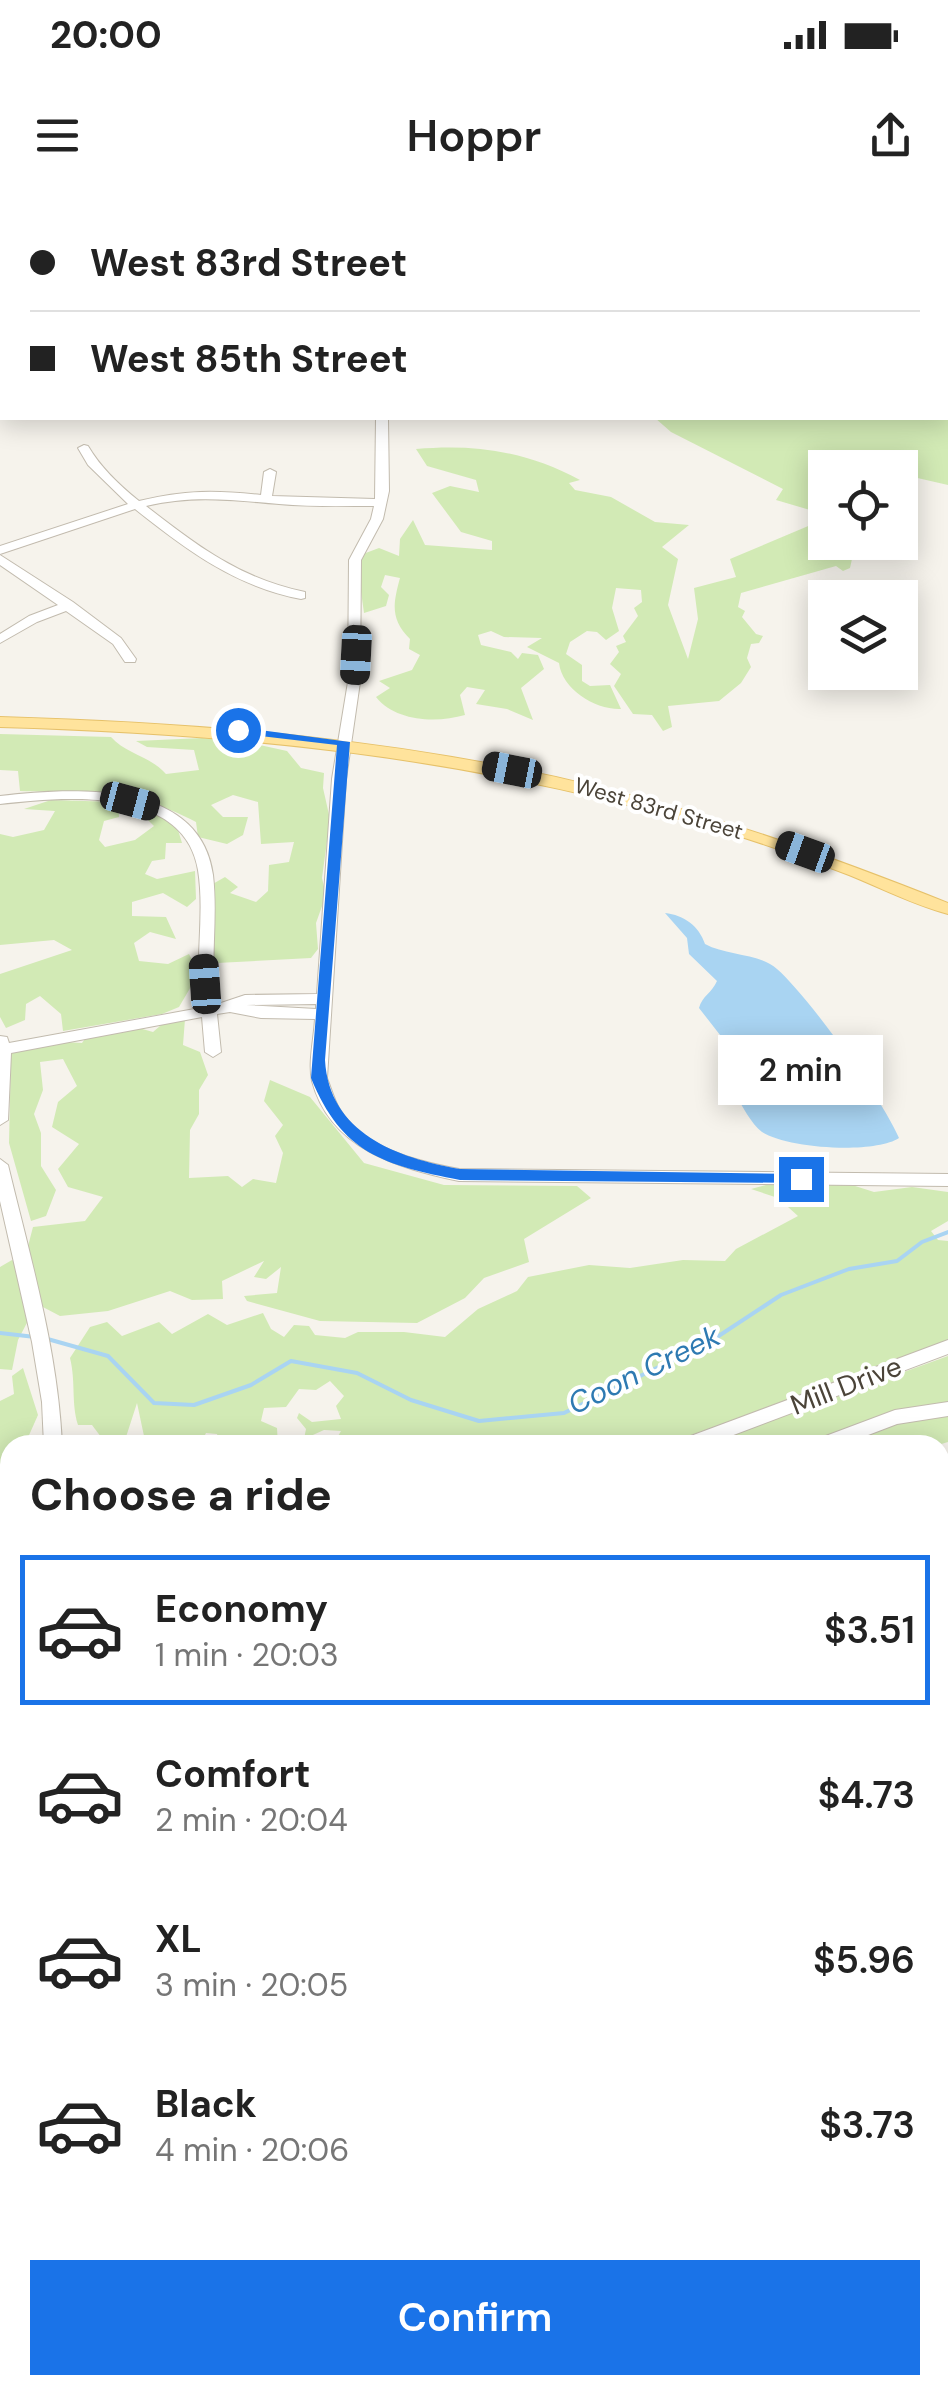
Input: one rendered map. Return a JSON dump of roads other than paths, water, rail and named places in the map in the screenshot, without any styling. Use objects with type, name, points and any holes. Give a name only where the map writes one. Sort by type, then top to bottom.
[{"type":"main road","name":"West 83rd Street","points":[[0,722],[156,725],[344,742],[512,770],[627,797],[773,841],[948,910]]},
{"type":"street","points":[[382,420],[380,503],[377,519],[356,560],[354,682],[344,742],[321,1007],[318,1078],[333,1113],[365,1144],[410,1165],[460,1175],[948,1180]]},
{"type":"street","points":[[84,448],[101,474],[172,532],[245,579],[301,595]]},
{"type":"street","points":[[266,498],[270,472]]},
{"type":"street","points":[[0,550],[138,504],[194,494],[380,503]]},
{"type":"street","points":[[0,559],[118,642],[130,660]]},
{"type":"street","points":[[0,640],[34,619],[69,605]]},
{"type":"street","points":[[0,800],[62,796],[120,799],[150,806],[183,826],[204,861],[204,963],[213,1052]]},
{"type":"street","points":[[0,1120],[2,1044],[230,1007],[260,1013],[321,1007]]},
{"type":"street","points":[[0,1165],[39,1337],[53,1435]]},
{"type":"street","name":"Mill Drive","points":[[714,1435],[948,1347]]},
{"type":"street","points":[[849,1435],[895,1418],[948,1409]]},
{"type":"water","points":[[665,913],[690,922],[705,944],[761,960],[777,969],[844,1049],[899,1138],[852,1148],[810,1146],[774,1138],[758,1129],[735,1094],[738,1058],[699,1008],[717,981],[689,954],[687,938]]},
{"type":"waterway","name":"Coon Creek","points":[[44,1338],[108,1356],[154,1403],[194,1405],[251,1385],[291,1361],[357,1373],[411,1400],[479,1421],[564,1413],[708,1343],[781,1295],[849,1269],[897,1261],[922,1242],[948,1232]]},
{"type":"waterway","name":"Coon Creek","points":[[0,1333],[35,1337]]}]
